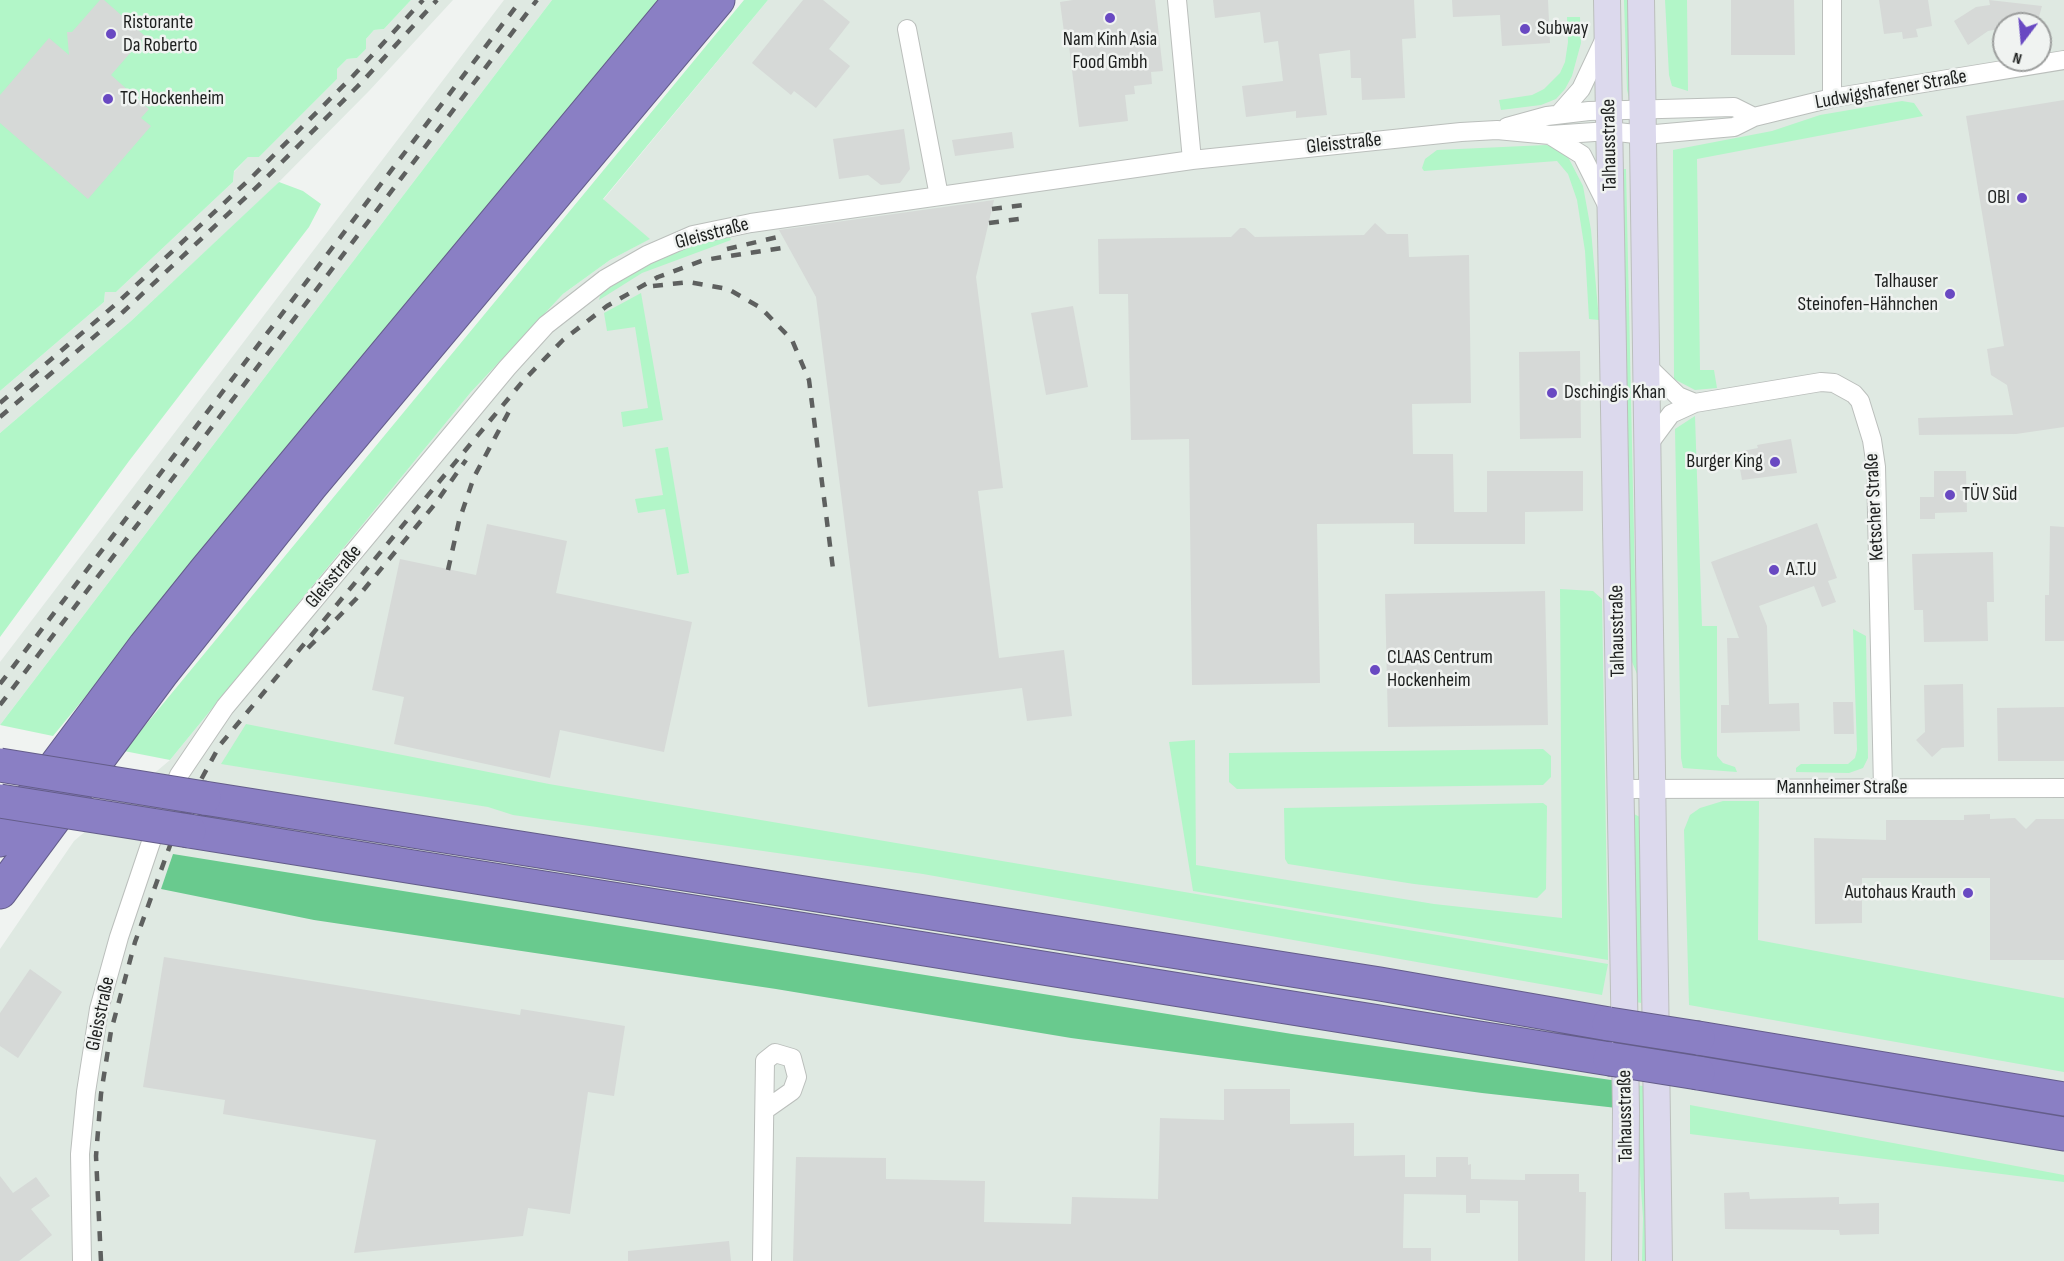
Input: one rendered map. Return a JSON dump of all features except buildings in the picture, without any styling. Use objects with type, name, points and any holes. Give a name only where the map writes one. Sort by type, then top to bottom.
[{"type":"highway","points":[[0,840],[145,646],[206,570],[680,0]]},
{"type":"highway","points":[[0,892],[162,674],[303,496],[718,0]]},
{"type":"highway","points":[[0,748],[65,763],[127,786]]},
{"type":"highway","points":[[0,765],[1380,984],[2064,1099]]},
{"type":"highway","points":[[0,801],[1295,1006],[2064,1134]]},
{"type":"main road","name":"Talhausstraße","points":[[1607,0],[1627,1149],[1625,1261]]},
{"type":"main road","name":"Talhausstraße","points":[[1641,0],[1659,1261]]},
{"type":"street","points":[[1177,0],[1192,160]]},
{"type":"street","points":[[1832,0],[1832,98]]},
{"type":"street","points":[[907,29],[939,196]]},
{"type":"street","points":[[1559,114],[1581,89],[1608,32]]},
{"type":"street","name":"Ludwigshafener Straße","points":[[1609,122],[1734,127],[1754,117],[1832,98],[2064,60]]},
{"type":"street","name":"Gleisstraße","points":[[82,1261],[80,1154],[86,1092],[99,1009],[119,937],[162,812],[190,756],[225,707],[507,368],[546,325],[580,296],[647,255],[693,235],[751,223],[1192,160],[1497,130],[1559,114],[1609,122]]},
{"type":"street","name":"Gleisstraße","points":[[1497,130],[1551,135],[1609,122]]},
{"type":"street","points":[[1551,135],[1582,155],[1611,214]]},
{"type":"street","points":[[1646,365],[1677,396],[1695,403]]},
{"type":"street","name":"Ketscher Straße","points":[[1648,445],[1671,414],[1695,403],[1821,382],[1840,386],[1854,394],[1860,401],[1869,426],[1876,467],[1883,788]]},
{"type":"street","name":"Mannheimer Straße","points":[[1620,789],[2064,788]]},
{"type":"street","points":[[762,1261],[765,1110]]},
{"type":"shaded area","points":[[411,0],[453,0],[369,91],[269,192],[131,321],[0,433],[0,391],[104,302],[105,292],[116,292],[233,182],[234,172],[248,157],[259,157],[337,79],[337,69],[347,59],[357,58],[366,49],[366,39],[374,30],[384,29]]},
{"type":"shaded area","points":[[504,0],[552,0],[0,725],[0,662]]},
{"type":"shaded area","points":[[768,0],[2064,0],[2064,1261],[0,1261],[0,949],[74,841],[170,760],[471,392],[563,294],[610,260],[649,239],[603,200]]},
{"type":"green space","points":[[0,0],[411,0],[384,29],[374,30],[366,39],[366,49],[357,58],[347,59],[337,69],[337,79],[259,157],[248,157],[234,171],[233,182],[116,292],[105,292],[104,302],[0,391]]},
{"type":"green space","points":[[552,0],[658,0],[53,736],[0,725]]},
{"type":"green space","points":[[744,0],[768,0],[603,199],[650,239],[610,260],[563,294],[471,392],[170,760],[124,751]]},
{"type":"green space","points":[[1624,0],[1630,0],[1629,98],[1627,90]]},
{"type":"green space","points":[[1665,0],[1687,0],[1688,91],[1672,86],[1669,75]]},
{"type":"green space","points":[[1567,17],[1580,17],[1581,43],[1572,76],[1565,89],[1556,99],[1541,105],[1501,110],[1499,100],[1532,95],[1544,89],[1560,73],[1565,62],[1568,42]]},
{"type":"green space","points":[[1902,101],[1914,103],[1923,116],[1697,159],[1700,370],[1714,370],[1717,388],[1695,390],[1674,379],[1673,150],[1772,131],[1820,115]]},
{"type":"green space","points":[[1546,145],[1555,147],[1568,157],[1583,186],[1591,230],[1599,320],[1589,319],[1585,251],[1577,200],[1568,174],[1557,161],[1424,171],[1422,168],[1425,159],[1437,150]]},
{"type":"green space","points":[[1620,169],[1626,169],[1637,674],[1630,657]]},
{"type":"green space","points":[[279,182],[303,191],[321,204],[309,227],[129,461],[0,637],[0,433],[131,321]]},
{"type":"green space","points":[[729,234],[731,240],[642,273],[599,300],[601,292],[630,274],[670,254]]},
{"type":"green space","points":[[641,293],[663,420],[623,427],[621,412],[648,408],[635,327],[607,331],[604,313]]},
{"type":"green space","points":[[1695,416],[1702,626],[1717,626],[1717,756],[1723,763],[1735,767],[1737,772],[1683,768],[1681,758],[1675,429]]},
{"type":"green space","points":[[668,447],[689,573],[677,575],[665,509],[638,513],[635,499],[663,495],[655,449]]},
{"type":"green space","points":[[1560,589],[1593,591],[1602,599],[1608,960],[1193,891],[1169,742],[1195,740],[1196,865],[1434,904],[1562,918]]},
{"type":"green space","points":[[1853,629],[1866,636],[1868,758],[1863,768],[1849,773],[1796,772],[1796,768],[1801,764],[1848,764],[1855,758],[1857,750]]},
{"type":"green space","points":[[246,724],[549,784],[1608,964],[1602,995],[923,874],[513,815],[488,807],[221,764]]},
{"type":"green space","points":[[1543,749],[1551,756],[1551,777],[1543,785],[1237,789],[1229,782],[1229,753]]},
{"type":"green space","points":[[1723,801],[1759,801],[1758,940],[2064,998],[2064,1072],[1689,1005],[1684,830],[1690,815],[1700,808]]},
{"type":"green space","points":[[1543,803],[1547,806],[1546,889],[1537,898],[1414,884],[1288,864],[1285,859],[1284,808]]},
{"type":"green space","points":[[1632,815],[1640,817],[1641,1003],[1632,1001]]},
{"type":"green space","points":[[173,854],[1292,1034],[1625,1082],[1626,1109],[1482,1093],[1071,1038],[776,989],[314,920],[161,889]]},
{"type":"green space","points":[[1634,1085],[1643,1086],[1648,1261],[1642,1261],[1643,1218]]},
{"type":"green space","points":[[1690,1105],[2064,1175],[2064,1182],[1690,1134]]},
{"type":"railway","points":[[0,403],[116,304],[253,176],[353,76],[423,0]]},
{"type":"railway","points":[[0,417],[123,312],[260,184],[361,83],[437,0]]},
{"type":"railway","points":[[0,684],[521,0]]},
{"type":"railway","points":[[0,705],[537,0]]},
{"type":"railway","points":[[992,209],[1024,205]]},
{"type":"railway","points":[[989,223],[1026,218]]},
{"type":"railway","points":[[727,249],[782,236]]},
{"type":"railway","points":[[101,1261],[96,1156],[101,1094],[111,1031],[135,942],[180,818],[220,745],[523,381],[563,340],[607,306],[658,277],[704,260],[788,247]]},
{"type":"railway","points":[[653,286],[689,282],[728,289],[761,308],[792,340],[809,380],[833,569]]},
{"type":"railway","points":[[448,570],[459,521],[474,477],[513,404]]},
{"type":"railway","points":[[308,648],[356,599],[435,504],[466,460]]},
{"type":"place","name":"Nam Kinh Asia Food Gmbh","points":[[1110,18]]},
{"type":"place","name":"Subway","points":[[1525,29]]},
{"type":"place","name":"Ristorante Da Roberto","points":[[111,34]]},
{"type":"place","name":"TC Hockenheim","points":[[108,99]]},
{"type":"place","name":"OBI","points":[[2022,198]]},
{"type":"place","name":"Talhauser Steinofen-Hähnchen","points":[[1950,294]]},
{"type":"place","name":"Dschingis Khan","points":[[1552,393]]},
{"type":"place","name":"Burger King","points":[[1775,462]]},
{"type":"place","name":"TÜV Süd","points":[[1950,495]]},
{"type":"place","name":"A.T.U","points":[[1774,570]]},
{"type":"place","name":"CLAAS Centrum Hockenheim","points":[[1375,670]]},
{"type":"place","name":"Autohaus Krauth","points":[[1968,893]]}]
